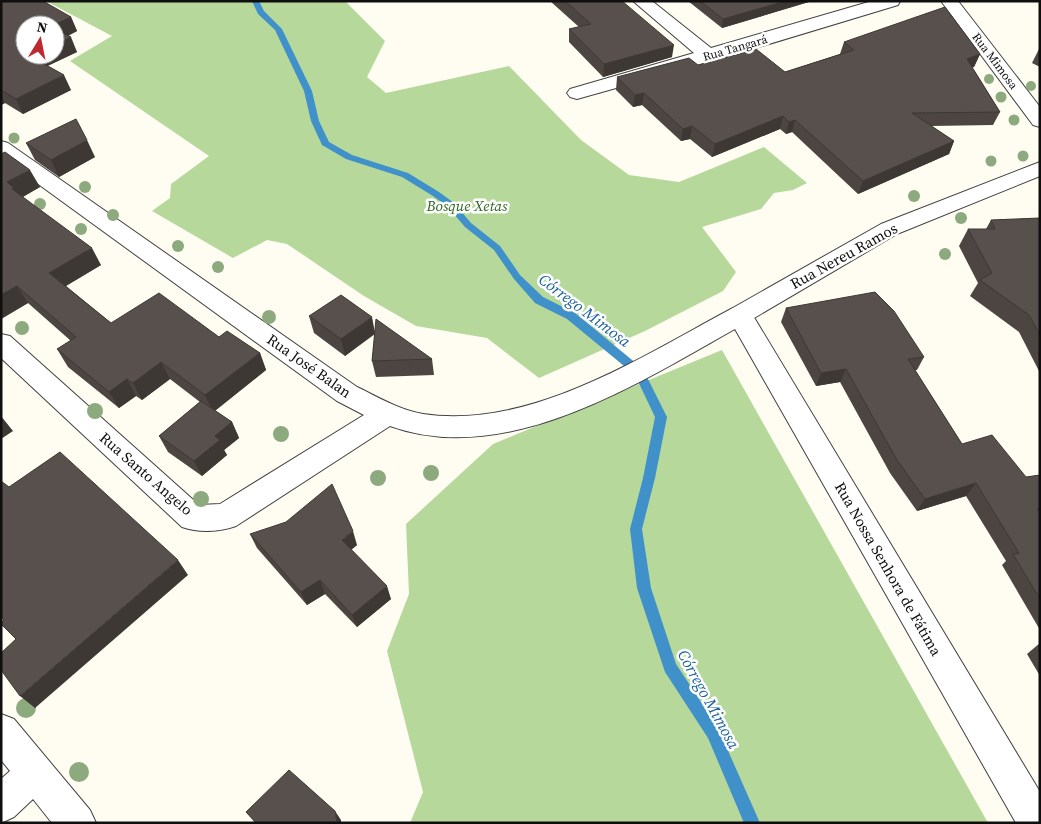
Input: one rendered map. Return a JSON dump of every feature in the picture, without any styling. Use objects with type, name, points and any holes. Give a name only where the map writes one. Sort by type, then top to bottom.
[{"type":"street","points":[[641,1],[709,56]]},
{"type":"street","name":"Rua Tangará","points":[[577,93],[892,1]]},
{"type":"street","name":"Rua Mimosa","points":[[950,1],[1040,121]]},
{"type":"street","name":"Rua José Balan","points":[[1,147],[347,394],[386,415],[425,425],[474,427],[514,420],[551,410],[657,360]]},
{"type":"street","name":"Rua Nereu Ramos","points":[[657,360],[740,315],[889,229],[1040,168]]},
{"type":"street","name":"Rua Nossa Senhora de Fátima","points":[[740,315],[1037,823]]},
{"type":"street","name":"Rua Santo Angelo","points":[[1,343],[193,518],[225,517],[386,415]]},
{"type":"street","points":[[1,732],[77,823]]},
{"type":"street","points":[[1,804],[36,773]]},
{"type":"green space","name":"Bosque Xetas","points":[[46,1],[345,1],[385,41],[367,77],[386,93],[509,66],[581,140],[629,175],[679,182],[764,147],[807,183],[793,190],[774,193],[761,209],[702,227],[736,272],[723,291],[645,331],[539,378],[487,338],[416,326],[364,296],[287,244],[267,240],[233,258],[152,211],[170,198],[171,184],[209,156],[70,61],[112,36]]},
{"type":"green space","points":[[722,350],[988,823],[410,823],[423,792],[387,651],[409,594],[406,524],[493,444]]},
{"type":"building","points":[[1,1],[43,1],[71,17],[65,20],[65,15],[15,15],[15,65],[46,65],[64,75],[16,99],[1,90]]},
{"type":"building","points":[[565,1],[622,1],[674,45],[604,64],[569,29],[591,24]]},
{"type":"building","points":[[700,1],[786,1],[723,19]]},
{"type":"building","points":[[945,7],[980,54],[967,59],[1000,112],[912,113],[954,141],[863,181],[795,120],[789,122],[783,116],[715,144],[692,126],[683,129],[644,93],[635,95],[617,77],[689,58],[698,65],[756,49],[785,72],[854,50],[844,42]]},
{"type":"building","points":[[65,34],[71,37],[65,40]]},
{"type":"building","points":[[76,119],[87,140],[51,160],[26,143]]},
{"type":"building","points":[[5,152],[30,170],[7,182],[14,188],[12,189],[92,248],[49,273],[111,323],[159,293],[219,337],[227,331],[260,353],[205,395],[161,362],[133,383],[127,379],[109,392],[57,349],[76,337],[17,286],[1,295],[1,154]]},
{"type":"building","points":[[1040,218],[1040,335],[1029,315],[980,280],[992,273],[968,229],[995,229],[991,220]]},
{"type":"building","points":[[875,292],[894,311],[924,357],[908,359],[962,444],[992,435],[1026,477],[1040,475],[1040,509],[1037,509],[1040,513],[1040,599],[1013,554],[1019,553],[976,483],[925,499],[897,460],[846,369],[821,373],[786,308]]},
{"type":"building","points":[[341,295],[372,317],[341,339],[309,316]]},
{"type":"building","points":[[376,319],[432,359],[372,361]]},
{"type":"building","points":[[201,401],[232,422],[215,436],[220,440],[194,461],[159,436]]},
{"type":"building","points":[[60,452],[178,560],[20,696],[1,670],[1,653],[16,639],[1,624],[4,620],[1,617],[1,481],[9,487]]},
{"type":"building","points":[[332,484],[353,531],[342,540],[387,586],[352,615],[320,580],[301,592],[250,534],[286,522]]},
{"type":"building","points":[[289,770],[335,811],[337,823],[256,823],[246,812]]},
{"type":"waterway","name":"Córrego Mimosa","points":[[255,1],[261,12],[278,29],[308,91],[315,121],[325,143],[349,157],[405,175],[436,194],[451,205],[468,225],[497,248],[517,277],[539,300],[571,316],[639,372],[661,417],[649,478],[636,529],[644,588],[670,667],[713,733],[752,823]]}]
